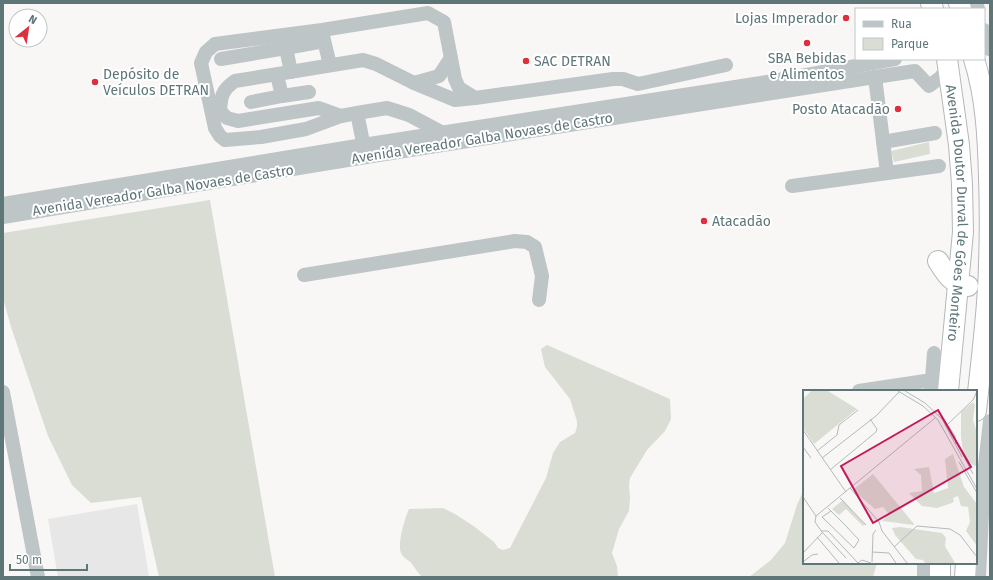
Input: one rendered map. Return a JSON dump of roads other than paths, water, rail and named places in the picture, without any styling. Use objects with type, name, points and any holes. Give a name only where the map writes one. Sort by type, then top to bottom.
[{"type":"highway","name":"Avenida Doutor Durval de Góes Monteiro","points":[[977,404],[987,337],[989,266],[988,142],[981,90],[983,60]]},
{"type":"highway","name":"Avenida Doutor Durval de Góes Monteiro","points":[[948,63],[959,145],[962,184],[963,232],[955,326],[948,376],[948,390]]},
{"type":"highway","points":[[938,261],[948,277],[959,284],[966,286],[979,284],[989,266]]},
{"type":"highway","points":[[940,564],[940,577]]},
{"type":"highway","points":[[966,564],[966,577]]},
{"type":"street","points":[[221,59],[286,48],[323,35],[428,12],[444,22],[455,79],[459,88],[475,98]]},
{"type":"street","points":[[323,35],[330,65]]},
{"type":"street","points":[[323,35],[215,44],[206,52],[201,63],[215,128],[220,136],[225,140],[261,137],[306,129],[341,116],[387,108],[409,115],[441,132]]},
{"type":"street","points":[[282,96],[286,48]]},
{"type":"street","points":[[414,83],[439,76],[451,58]]},
{"type":"street","points":[[341,116],[319,108],[238,121],[227,118],[220,111],[221,96],[228,86],[235,81],[363,60],[376,64],[414,83],[455,100],[613,79],[623,79],[638,84],[726,65]]},
{"type":"street","name":"Avenida Vereador Galba Novaes de Castro","points":[[3,217],[365,151],[441,132],[761,83],[888,60]]},
{"type":"street","name":"Avenida Vereador Galba Novaes de Castro","points":[[3,204],[915,71],[929,86],[941,77],[948,63]]},
{"type":"street","points":[[875,77],[887,173]]},
{"type":"street","points":[[251,102],[309,92]]},
{"type":"street","points":[[357,113],[365,151]]},
{"type":"street","points":[[258,117],[261,137]]},
{"type":"street","points":[[883,142],[936,133]]},
{"type":"street","points":[[792,186],[939,166]]},
{"type":"street","points":[[304,275],[515,240],[527,242],[535,246],[542,276],[539,300]]},
{"type":"street","points":[[871,390],[932,385],[934,353]]},
{"type":"street","points":[[3,392],[38,577]]},
{"type":"street","points":[[979,577],[984,474],[990,421]]},
{"type":"street","points":[[924,564],[924,577]]},
{"type":"place","name":"Lojas Imperador","points":[[846,18]]},
{"type":"place","name":"SBA Bebidas e Alimentos","points":[[807,43]]},
{"type":"place","name":"SAC DETRAN","points":[[526,61]]},
{"type":"place","name":"Depósito de Veículos DETRAN","points":[[95,82]]},
{"type":"place","name":"Posto Atacadão","points":[[898,109]]},
{"type":"place","name":"Atacadão","points":[[704,221]]}]
